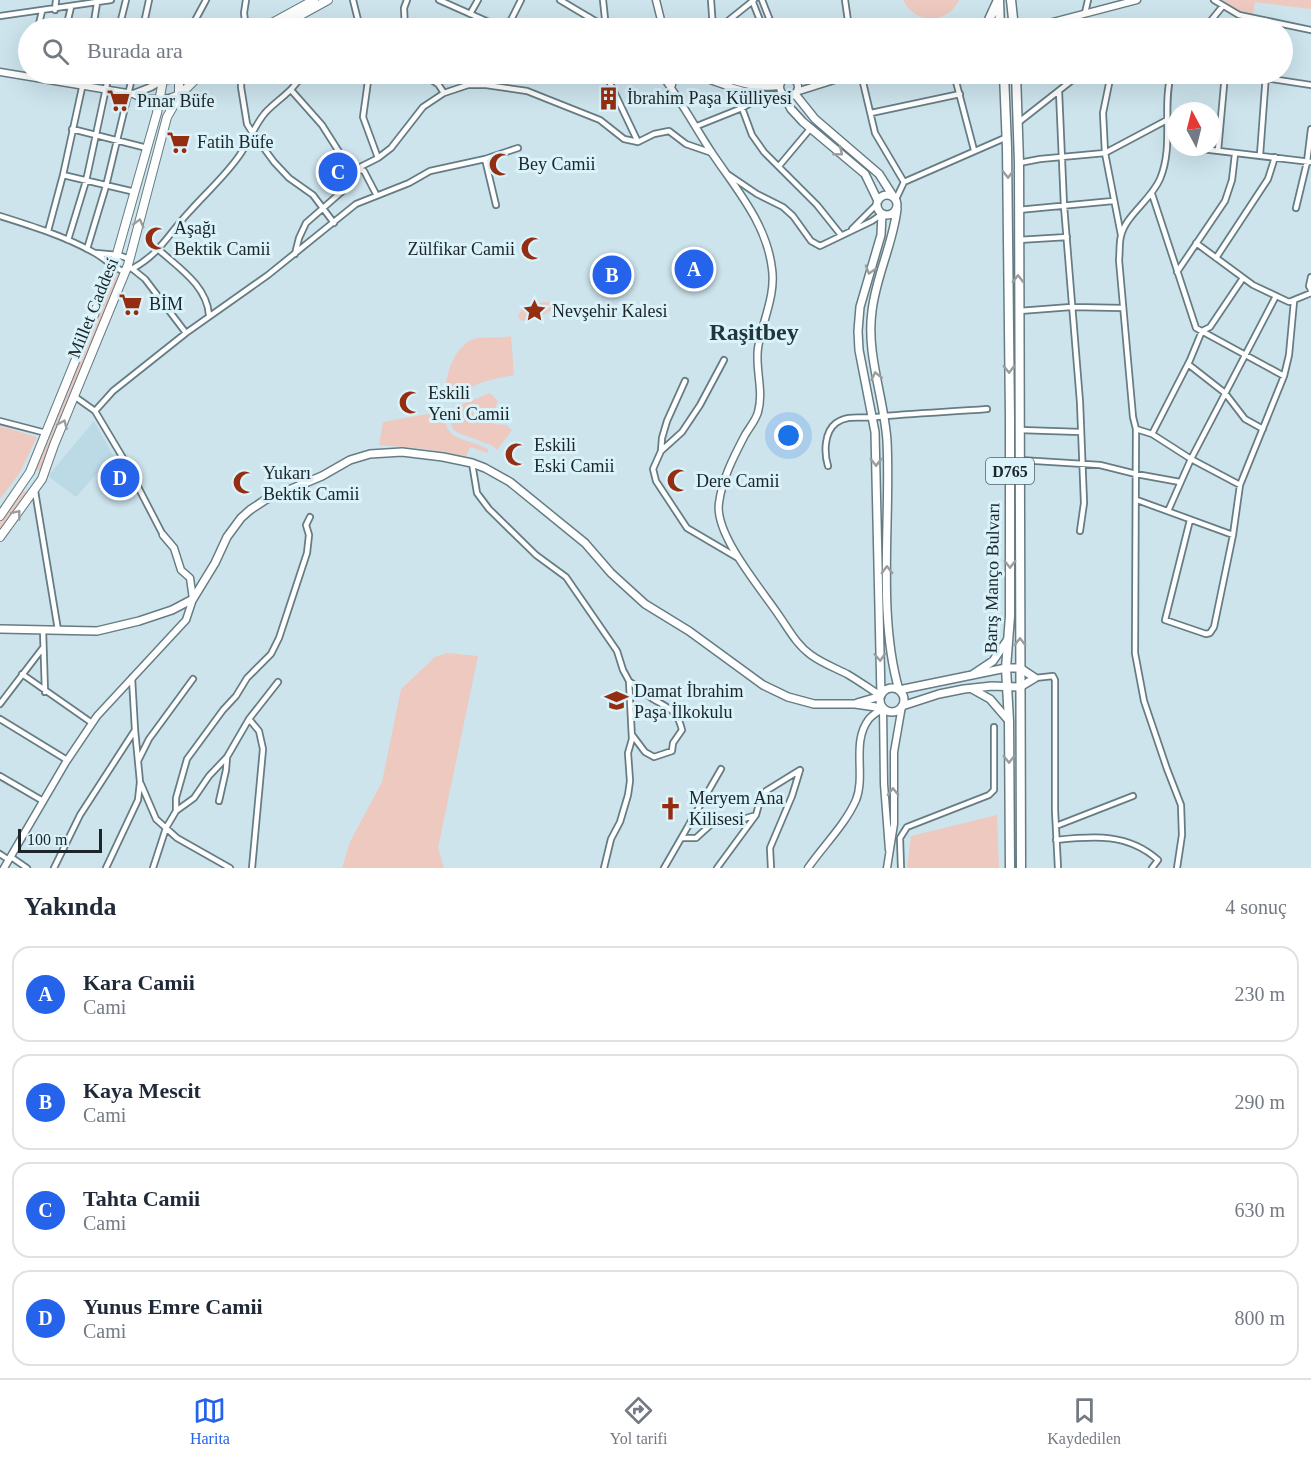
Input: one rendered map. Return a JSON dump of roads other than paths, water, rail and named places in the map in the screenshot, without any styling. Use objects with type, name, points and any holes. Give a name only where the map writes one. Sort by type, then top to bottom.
[{"type":"highway","points":[[998,18],[999,0]]},
{"type":"highway","points":[[990,18],[999,0]]},
{"type":"highway","points":[[1011,0],[1013,18]]},
{"type":"highway","name":"Barış Manço Bulvarı","points":[[1004,84],[1010,419],[1010,616],[1006,668],[1009,721],[1010,868]]},
{"type":"highway","name":"Barış Manço Bulvarı","points":[[1016,84],[1019,163],[1020,868]]},
{"type":"main road","points":[[281,18],[314,0]]},
{"type":"main road","points":[[295,18],[328,0]]},
{"type":"main road","name":"Millet Caddesi","points":[[0,516],[30,472],[118,255],[163,84]]},
{"type":"main road","name":"Millet Caddesi","points":[[0,537],[42,479],[129,266],[167,117],[179,96],[180,84]]},
{"type":"main road","points":[[160,99],[179,96],[188,84]]},
{"type":"main road","points":[[796,93],[816,119],[879,174],[894,197],[897,209],[896,221],[878,279],[870,333],[872,358],[884,416],[888,470],[887,582],[890,635],[895,677],[904,699],[903,706]]},
{"type":"main road","points":[[784,95],[791,109],[810,129],[865,174],[882,214],[881,235],[860,307],[858,331],[859,350],[873,418],[876,455],[881,702],[884,708]]},
{"type":"main road","points":[[878,202],[884,195],[894,197]]},
{"type":"main road","points":[[882,214],[889,215],[897,209]]},
{"type":"main road","points":[[0,629],[97,631],[140,621],[172,610],[193,599],[215,563],[227,537],[241,518],[265,500],[322,476],[350,460],[370,454],[402,452],[472,463],[510,482],[585,543],[611,573],[645,604],[689,631],[763,685],[788,697],[814,704],[855,704],[884,708],[894,712],[903,706],[939,694],[992,686],[1020,687],[1035,678],[1020,668],[1006,668],[899,690],[888,689],[881,696],[855,704]]},
{"type":"main road","points":[[30,472],[39,474],[42,479]]},
{"type":"main road","points":[[23,484],[26,489],[35,491]]},
{"type":"main road","points":[[970,676],[993,661],[1008,639]]},
{"type":"main road","points":[[972,688],[990,699],[1009,721]]},
{"type":"street","points":[[55,10],[56,0]]},
{"type":"street","points":[[0,16],[55,10],[111,0]]},
{"type":"street","points":[[122,18],[126,0]]},
{"type":"street","points":[[145,18],[149,0]]},
{"type":"street","points":[[196,18],[206,0]]},
{"type":"street","points":[[245,18],[246,0]]},
{"type":"street","points":[[353,0],[358,18]]},
{"type":"street","points":[[404,18],[404,8],[407,0]]},
{"type":"street","points":[[439,0],[480,18]]},
{"type":"street","points":[[471,14],[478,0]]},
{"type":"street","points":[[512,18],[521,0]]},
{"type":"street","points":[[560,0],[589,17]]},
{"type":"street","points":[[603,0],[605,18]]},
{"type":"street","points":[[656,0],[659,18]]},
{"type":"street","points":[[711,0],[712,18]]},
{"type":"street","points":[[731,18],[753,0],[759,18]]},
{"type":"street","points":[[762,0],[769,18]]},
{"type":"street","points":[[845,0],[848,18]]},
{"type":"street","points":[[1085,13],[1088,0]]},
{"type":"street","points":[[1069,18],[1137,0]]},
{"type":"street","points":[[1214,0],[1222,7],[1250,18]]},
{"type":"street","points":[[95,18],[97,3]]},
{"type":"street","points":[[68,18],[71,7]]},
{"type":"street","points":[[1213,18],[1222,7]]},
{"type":"street","points":[[40,18],[42,11]]},
{"type":"street","points":[[1293,27],[1311,30]]},
{"type":"street","points":[[0,72],[18,72]]},
{"type":"street","points":[[1293,81],[1311,85]]},
{"type":"street","points":[[80,84],[131,93],[144,99],[160,99]]},
{"type":"street","points":[[68,240],[86,181],[106,84]]},
{"type":"street","points":[[87,249],[132,84]]},
{"type":"street","points":[[131,93],[155,84]]},
{"type":"street","points":[[241,84],[247,124],[252,132],[274,162],[290,178],[313,195],[334,223]]},
{"type":"street","points":[[0,216],[48,231],[68,240],[96,253],[113,268],[146,261],[159,250],[176,226],[238,158],[252,132],[266,113],[298,84]]},
{"type":"street","points":[[368,84],[363,117],[378,158]]},
{"type":"street","points":[[438,84],[444,93]]},
{"type":"street","points":[[610,84],[638,142]]},
{"type":"street","points":[[668,84],[729,175],[756,221],[768,246],[773,270],[771,294],[757,352],[760,399],[758,413],[732,460],[719,503],[722,522],[749,576],[781,617],[789,633],[811,655],[848,674],[881,696]]},
{"type":"street","points":[[671,84],[672,89]]},
{"type":"street","points":[[721,84],[749,94],[763,96],[789,96],[823,84]]},
{"type":"street","points":[[741,84],[759,88],[780,84],[780,91],[784,95]]},
{"type":"street","points":[[796,93],[797,84]]},
{"type":"street","points":[[864,84],[875,133],[904,182]]},
{"type":"street","points":[[957,84],[974,150]]},
{"type":"street","points":[[1017,124],[1068,84]]},
{"type":"street","points":[[1109,84],[1103,113],[1105,153],[1121,236],[1119,260],[1132,417],[1136,429],[1137,500],[1134,606],[1136,653],[1144,701],[1181,805],[1182,835],[1177,868]]},
{"type":"street","points":[[1168,84],[1168,102]]},
{"type":"street","points":[[1221,118],[1224,84]]},
{"type":"street","points":[[1260,155],[1265,84]]},
{"type":"street","points":[[48,231],[84,85]]},
{"type":"street","points":[[295,254],[306,223],[346,188],[356,169],[378,158],[391,148],[423,107],[444,93],[468,85],[486,85],[527,91],[600,120],[624,139],[638,142],[654,134],[669,131],[686,144],[713,154]]},
{"type":"street","points":[[291,90],[322,125],[348,166],[364,171],[376,194]]},
{"type":"street","points":[[1059,91],[1064,206],[1080,402],[1084,503],[1080,531]]},
{"type":"street","points":[[871,113],[960,94]]},
{"type":"street","points":[[697,126],[742,108],[763,96]]},
{"type":"street","points":[[742,108],[752,135],[764,152],[817,205],[842,235]]},
{"type":"street","points":[[1019,163],[1105,153],[1167,120]]},
{"type":"street","points":[[72,129],[147,148]]},
{"type":"street","points":[[778,166],[810,129]]},
{"type":"street","points":[[1296,208],[1309,162],[1311,129]]},
{"type":"street","points":[[894,197],[904,182],[1007,136]]},
{"type":"street","points":[[1121,236],[1137,210],[1152,194],[1161,177],[1167,145]]},
{"type":"street","points":[[94,411],[112,391],[209,315],[268,275],[356,204],[408,183],[430,171],[485,159],[518,148]]},
{"type":"street","points":[[1221,152],[1309,162]]},
{"type":"street","points":[[1177,272],[1225,201],[1232,180],[1235,154]]},
{"type":"street","points":[[1216,258],[1268,180],[1275,157]]},
{"type":"street","points":[[485,159],[496,205]]},
{"type":"street","points":[[63,175],[135,192]]},
{"type":"street","points":[[729,175],[756,194],[783,207],[793,216],[811,241],[820,246],[882,214]]},
{"type":"street","points":[[1152,194],[1196,328],[1284,376]]},
{"type":"street","points":[[1018,210],[1113,201]]},
{"type":"street","points":[[850,231],[878,202]]},
{"type":"street","points":[[1018,240],[1067,237]]},
{"type":"street","points":[[1196,243],[1243,278],[1288,303],[1311,292],[1311,277]]},
{"type":"street","points":[[159,250],[197,285],[208,305],[209,315]]},
{"type":"street","points":[[96,253],[118,255],[145,279],[186,333]]},
{"type":"street","points":[[1152,434],[1188,364],[1202,331],[1210,327],[1243,278]]},
{"type":"street","points":[[1168,511],[1191,459],[1276,296]]},
{"type":"street","points":[[1190,520],[1165,620],[1206,634],[1212,631],[1233,535],[1240,485],[1284,376],[1289,355],[1294,300]]},
{"type":"street","points":[[1019,311],[1071,307],[1123,308]]},
{"type":"street","points":[[724,360],[700,405],[682,432],[662,451],[653,469],[656,481],[687,528],[739,559]]},
{"type":"street","points":[[1188,364],[1225,393],[1245,418],[1263,429]]},
{"type":"street","points":[[662,451],[662,438],[667,421],[685,381]]},
{"type":"street","points":[[4,868],[67,760],[92,723],[186,620],[193,599],[190,578],[181,570],[174,548],[163,535],[123,458],[94,411],[74,396]]},
{"type":"street","points":[[828,466],[827,438],[833,425],[850,417],[873,418],[987,409]]},
{"type":"street","points":[[0,421],[46,433]]},
{"type":"street","points":[[1136,429],[1152,434],[1191,459],[1240,485]]},
{"type":"street","points":[[1019,430],[1081,432]]},
{"type":"street","points":[[1019,460],[1100,465],[1180,482]]},
{"type":"street","points":[[472,463],[477,493],[489,509],[536,555],[566,577],[617,651],[629,681],[653,699],[670,707],[679,719],[682,730],[673,743],[672,751],[654,756],[645,752],[634,739],[631,729]]},
{"type":"street","points":[[35,491],[58,630]]},
{"type":"street","points":[[1137,500],[1233,535]]},
{"type":"street","points":[[176,810],[176,798],[187,759],[236,696],[247,678],[271,654],[279,638],[307,553],[309,535],[306,525],[310,517]]},
{"type":"street","points":[[43,630],[45,692]]},
{"type":"street","points":[[0,702],[42,649]]},
{"type":"street","points":[[22,675],[92,723]]},
{"type":"street","points":[[1035,678],[1053,676],[1055,680],[1058,868]]},
{"type":"street","points":[[132,678],[140,782],[156,819],[177,838],[230,868]]},
{"type":"street","points":[[137,763],[149,740],[193,679]]},
{"type":"street","points":[[604,868],[611,839],[620,822],[630,781],[628,753],[632,740],[629,681]]},
{"type":"street","points":[[153,868],[166,828],[176,810],[194,798],[209,776],[227,757],[249,719],[278,682]]},
{"type":"street","points":[[887,868],[894,824],[893,761],[903,706]]},
{"type":"street","points":[[884,708],[884,784],[889,850]]},
{"type":"street","points":[[808,868],[852,809],[857,797],[860,748],[865,727],[869,718],[884,708]]},
{"type":"street","points":[[0,719],[67,760]]},
{"type":"street","points":[[249,719],[259,730],[263,749],[252,868]]},
{"type":"street","points":[[901,868],[900,838],[907,827],[989,795],[993,790],[994,727]]},
{"type":"street","points":[[54,868],[80,815],[135,730]]},
{"type":"street","points":[[219,801],[227,757]]},
{"type":"street","points":[[664,868],[721,769]]},
{"type":"street","points":[[717,868],[756,815],[766,791],[800,770],[792,796],[770,848],[771,868]]},
{"type":"street","points":[[0,776],[43,801]]},
{"type":"street","points":[[106,868],[138,800],[140,782]]},
{"type":"street","points":[[1056,826],[1133,796]]},
{"type":"street","points":[[682,838],[696,838],[717,819],[740,820],[756,815]]},
{"type":"street","points":[[1056,840],[1093,836],[1119,838],[1138,845],[1158,860],[1152,868]]},
{"type":"street","points":[[889,850],[900,850]]},
{"type":"street","points":[[0,854],[27,868]]},
{"type":"place","name":"İbrahim Paşa Külliyesi","points":[[609,98]]},
{"type":"place","name":"Pınar Büfe","points":[[119,101]]},
{"type":"place","name":"Fatih Büfe","points":[[179,142]]},
{"type":"place","name":"Bey Camii","points":[[500,164]]},
{"type":"place","name":"Tahta Camii","points":[[338,172]]},
{"type":"place","name":"Aşağı Bektik Camii","points":[[156,238]]},
{"type":"place","name":"Zülfikar Camii","points":[[533,249]]},
{"type":"place","name":"Kara Camii","points":[[694,269]]},
{"type":"place","name":"Kaya Mescit","points":[[612,275]]},
{"type":"place","name":"BİM","points":[[131,304]]},
{"type":"place","name":"Nevşehir Kalesi","points":[[534,311]]},
{"type":"place","name":"Eskili Yeni Camii","points":[[410,403]]},
{"type":"place","name":"Eskili Eski Camii","points":[[516,455]]},
{"type":"place","name":"Yunus Emre Camii","points":[[120,478]]},
{"type":"place","name":"Dere Camii","points":[[678,481]]},
{"type":"place","name":"Yukarı Bektik Camii","points":[[245,483]]},
{"type":"place","name":"Damat İbrahim Paşa İlkokulu","points":[[616,701]]},
{"type":"place","name":"Meryem Ana Kilisesi","points":[[671,808]]},
{"type":"district","name":"Raşitbey","points":[[754,332]]}]
